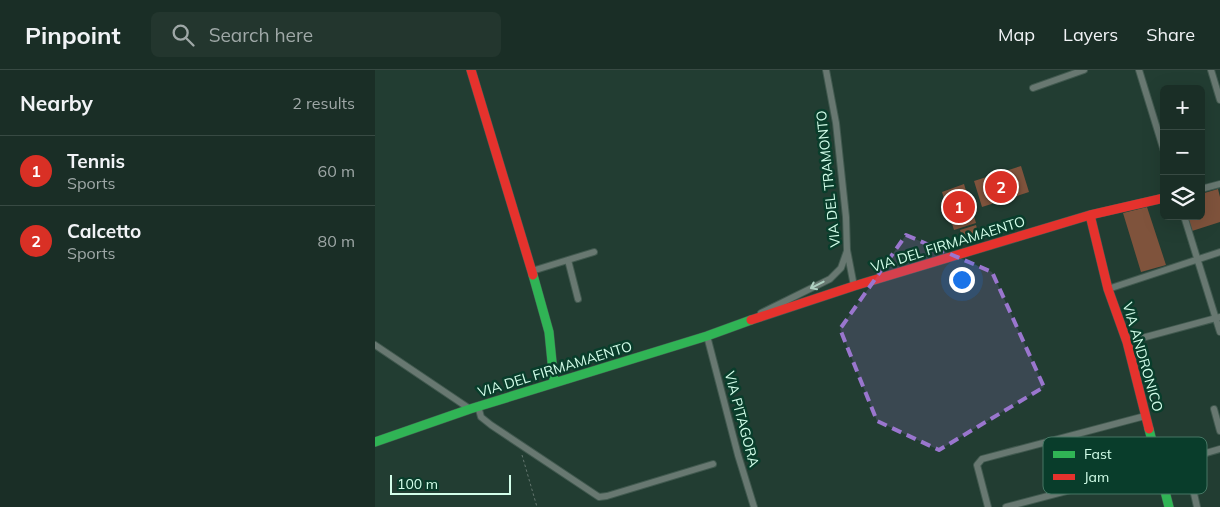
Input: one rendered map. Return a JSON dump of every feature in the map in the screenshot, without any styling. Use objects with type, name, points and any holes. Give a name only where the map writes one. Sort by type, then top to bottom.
[{"type":"street","points":[[471,70],[533,271],[549,332],[554,382]]},
{"type":"street","name":"VIA DEL TRAMONTO","points":[[826,70],[836,123],[846,217],[847,250],[854,286]]},
{"type":"street","points":[[1033,88],[1084,70]]},
{"type":"street","points":[[1139,70],[1160,138]]},
{"type":"street","points":[[1211,70],[1220,100]]},
{"type":"street","points":[[1205,188],[1220,184]]},
{"type":"street","name":"VIA DEL FIRMAMAENTO","points":[[375,442],[554,382],[707,336],[854,286],[1090,215],[1160,199]]},
{"type":"street","name":"VIA ANDRONICO","points":[[1090,215],[1109,289],[1127,342],[1150,437]]},
{"type":"street","points":[[1185,220],[1218,318],[1220,332]]},
{"type":"street","name":"VIA DEL FIRMAMAENTO","points":[[743,323],[830,279],[841,268],[847,250]]},
{"type":"street","points":[[533,271],[594,252]]},
{"type":"street","points":[[1109,289],[1220,252]]},
{"type":"street","points":[[568,260],[578,299]]},
{"type":"street","points":[[1127,342],[1218,318]]},
{"type":"street","name":"VIA PITAGORA","points":[[707,336],[738,455],[754,507]]},
{"type":"street","points":[[375,345],[474,408],[481,418],[599,497],[713,464]]},
{"type":"street","points":[[1215,408],[1220,431]]},
{"type":"street","points":[[1065,437],[1145,416]]},
{"type":"street","points":[[988,507],[977,465],[982,459],[1043,443]]},
{"type":"street","points":[[1207,452],[1220,449]]},
{"type":"street","points":[[1007,507],[1056,494]]},
{"type":"street","name":"VIA ANDRONICO","points":[[1165,494],[1169,507]]},
{"type":"street","points":[[1194,494],[1197,507]]},
{"type":"path","points":[[521,444],[520,449],[537,507]]},
{"type":"highlighted area","points":[[906,235],[992,272],[1044,387],[939,450],[877,421],[840,329]]},
{"type":"shaded area","points":[[1021,166],[1029,192],[982,207],[974,181]]},
{"type":"shaded area","points":[[964,184],[976,223],[954,230],[942,192]]},
{"type":"shaded area","points":[[1218,189],[1220,197],[1220,222],[1192,231],[1188,220],[1205,220],[1205,193]]},
{"type":"shaded area","points":[[1147,207],[1166,265],[1141,272],[1123,213]]},
{"type":"shaded area","points":[[976,225],[980,238],[964,244],[960,230]]},
{"type":"traffic: fast","points":[[533,275],[549,332],[554,382]]},
{"type":"traffic: fast","points":[[375,442],[470,409],[707,336],[751,320]]},
{"type":"traffic: fast","points":[[1149,429],[1151,437]]},
{"type":"traffic: fast","points":[[1166,494],[1169,507]]},
{"type":"traffic: jam","points":[[471,70],[533,275]]},
{"type":"traffic: jam","points":[[751,320],[854,286],[1090,215],[1160,199]]},
{"type":"traffic: jam","points":[[1090,215],[1108,289],[1127,342],[1149,429]]},
{"type":"place","name":"Calcetto","points":[[1001,187]]},
{"type":"place","name":"Tennis","points":[[959,207]]}]
